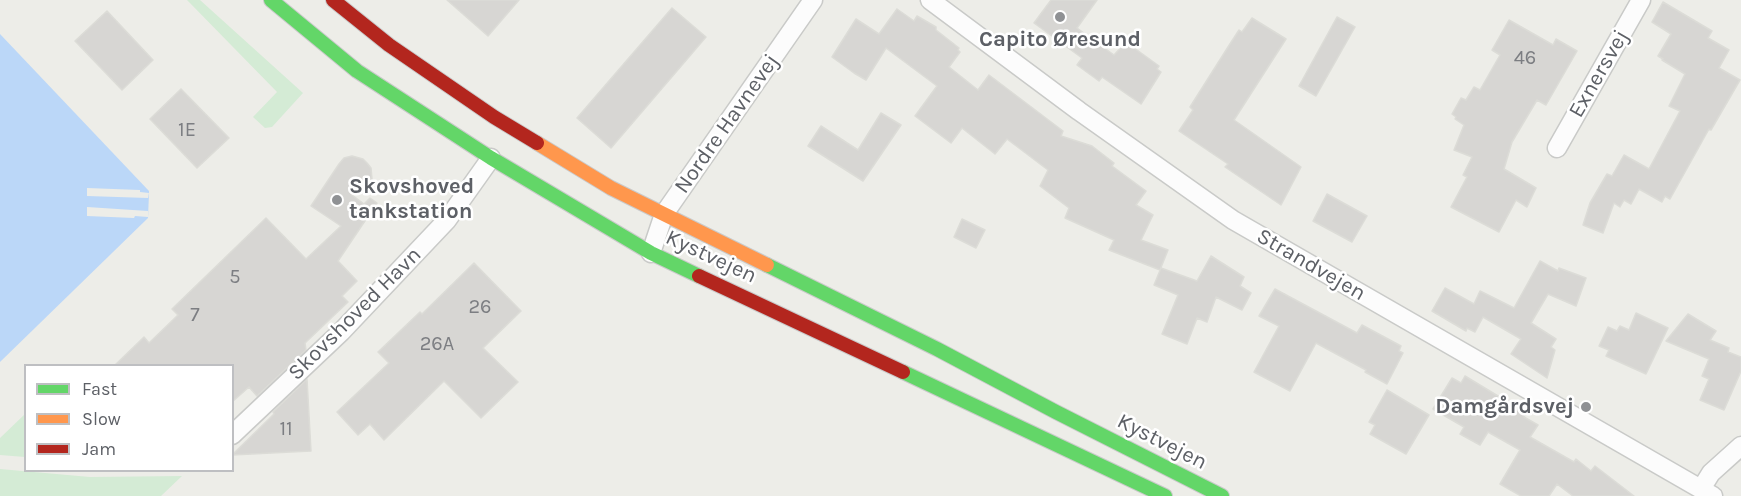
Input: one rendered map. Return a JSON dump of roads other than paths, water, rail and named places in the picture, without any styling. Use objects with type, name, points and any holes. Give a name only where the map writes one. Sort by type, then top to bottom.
[{"type":"main road","name":"Kystvejen","points":[[272,0],[357,70],[491,158],[651,253],[1165,496]]},
{"type":"main road","name":"Kystvejen","points":[[333,0],[389,45],[494,117],[611,188],[927,344],[1222,496]]},
{"type":"street","name":"Nordre Havnevej","points":[[651,253],[664,214],[813,0]]},
{"type":"street","name":"Strandvejen","points":[[930,0],[1079,111],[1233,220],[1707,492]]},
{"type":"street","name":"Exnersvej","points":[[1557,148],[1641,0]]},
{"type":"street","name":"Skovshoved Havn","points":[[234,433],[341,332],[447,220],[491,158]]},
{"type":"street","points":[[1707,492],[1711,473],[1741,446]]},
{"type":"water","points":[[0,34],[149,193],[148,218],[0,362]]},
{"type":"place","name":"Capito Øresund","points":[[1060,17]]},
{"type":"place","name":"Skovshoved tankstation","points":[[337,200]]},
{"type":"place","name":"Damgårdsvej","points":[[1586,407]]}]
